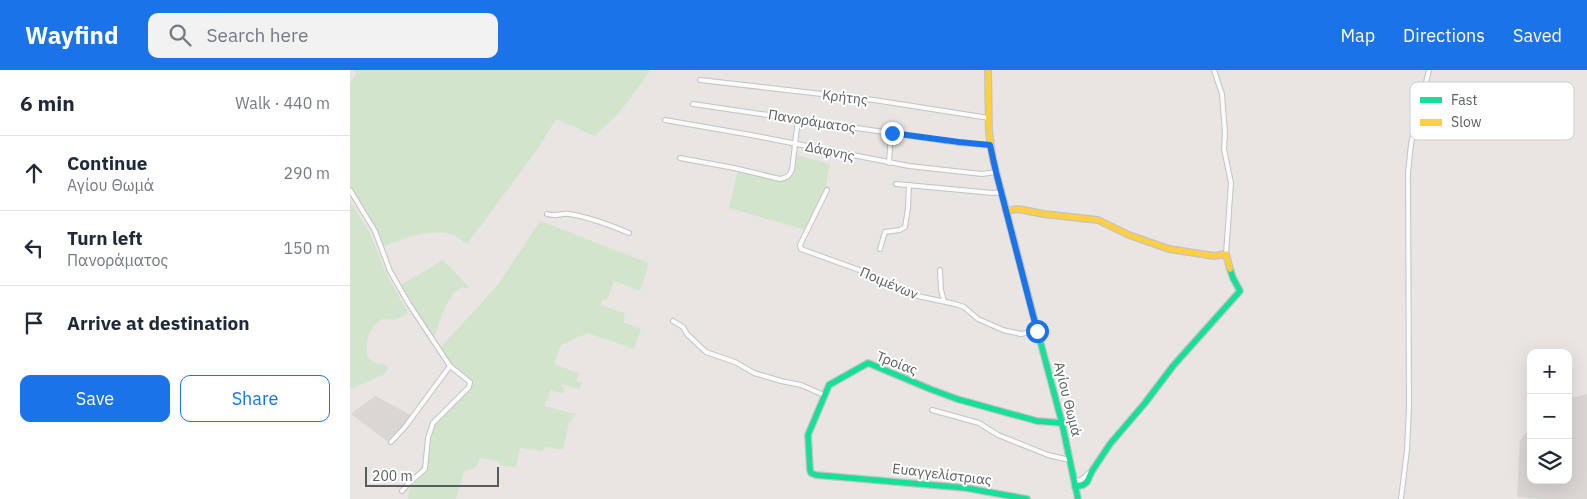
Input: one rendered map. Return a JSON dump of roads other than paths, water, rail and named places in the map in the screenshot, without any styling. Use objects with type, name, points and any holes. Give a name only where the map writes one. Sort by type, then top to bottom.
[{"type":"street","name":"Αγίου Θωμά","points":[[988,70],[990,145],[1062,422],[1078,499]]},
{"type":"street","points":[[1075,484],[1083,485],[1087,482],[1110,444],[1173,366],[1240,290],[1233,278],[1226,254],[1231,183],[1224,149],[1225,133],[1222,94],[1214,70]]},
{"type":"street","name":"Κρήτης","points":[[700,80],[874,100],[988,118]]},
{"type":"street","name":"Πανοράματος","points":[[693,104],[892,133],[990,145]]},
{"type":"street","points":[[680,158],[786,178],[792,170],[798,119]]},
{"type":"street","name":"Δάφνης","points":[[665,120],[795,143],[889,163],[982,174],[996,172]]},
{"type":"street","points":[[889,163],[892,133]]},
{"type":"street","points":[[1401,499],[1407,450],[1409,408],[1408,173],[1413,140]]},
{"type":"street","points":[[896,184],[993,193],[1001,192]]},
{"type":"street","points":[[880,249],[885,232],[900,230],[905,227],[909,185]]},
{"type":"street","points":[[350,190],[375,231],[384,257],[398,287],[450,366],[460,372],[470,382],[469,387],[433,423],[428,438],[425,469],[402,491]]},
{"type":"street","name":"Ποιμένων","points":[[827,190],[800,245],[801,249],[873,275],[913,295],[964,307],[978,319],[1003,330],[1021,334],[1037,331]]},
{"type":"street","points":[[1006,211],[1018,209],[1098,220],[1129,235],[1168,249],[1214,256],[1226,254]]},
{"type":"street","points":[[547,214],[555,216],[564,213],[587,217],[629,232]]},
{"type":"street","points":[[940,270],[941,290],[944,301]]},
{"type":"street","points":[[673,321],[683,327],[687,334],[706,352],[735,362],[754,373],[801,385],[824,395]]},
{"type":"street","name":"Τροίας","points":[[853,479],[811,473],[808,435],[829,385],[868,363],[962,401],[1037,420],[1052,423],[1062,422]]},
{"type":"street","points":[[391,442],[405,427],[450,366]]},
{"type":"street","points":[[932,410],[979,423],[998,435],[1048,455],[1070,460]]},
{"type":"street","name":"Ευαγγελίστριας","points":[[853,479],[957,487],[1027,499]]}]
